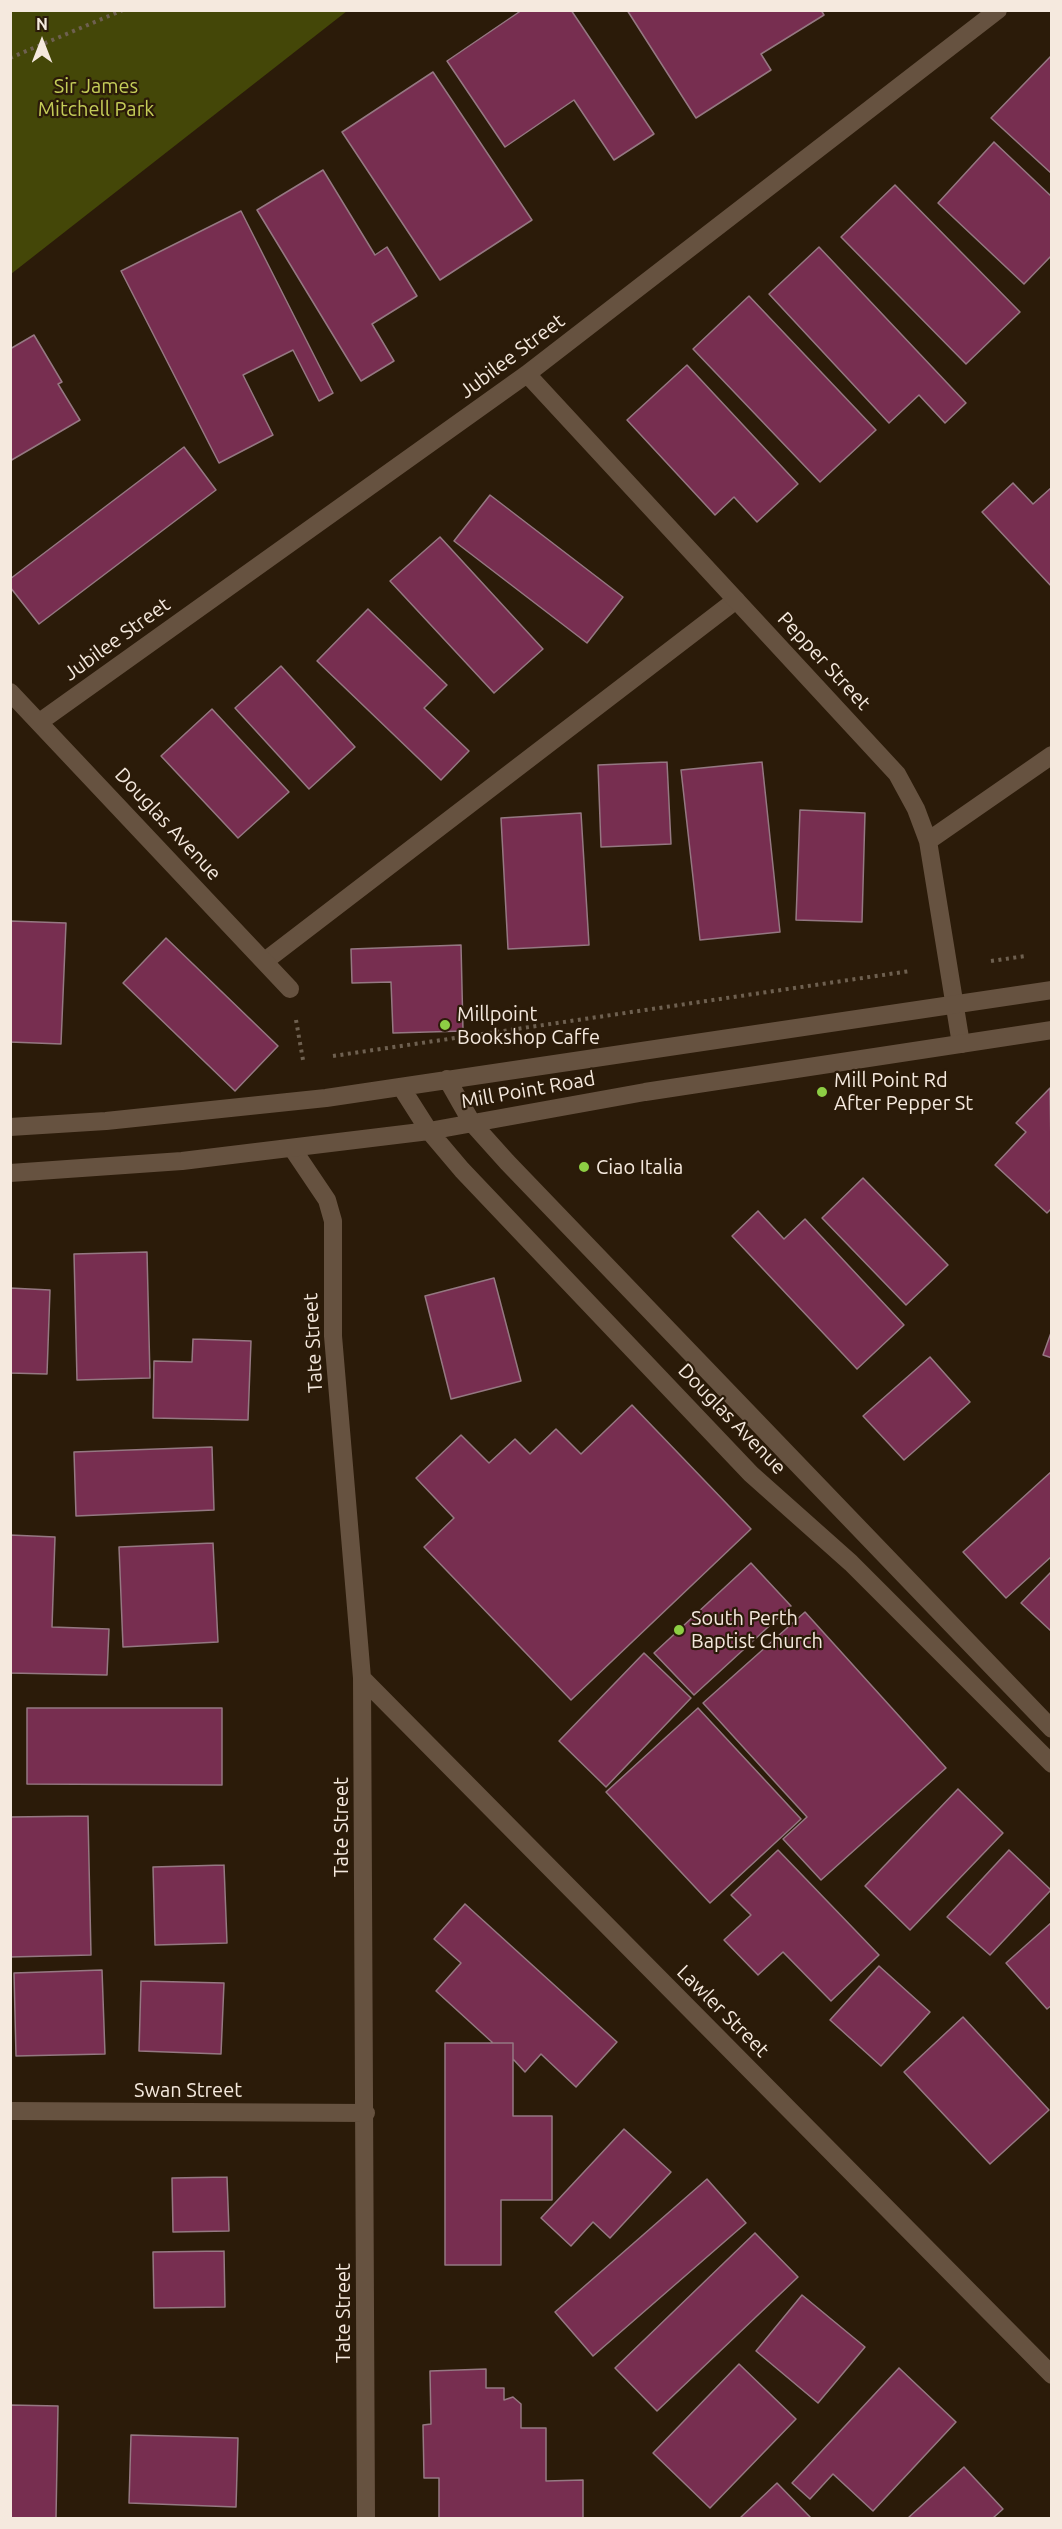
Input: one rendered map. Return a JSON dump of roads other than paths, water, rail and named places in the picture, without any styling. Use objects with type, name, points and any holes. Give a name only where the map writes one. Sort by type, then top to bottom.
[{"type":"street","name":"Jubilee Street","points":[[41,721],[527,374],[998,10]]},
{"type":"street","name":"Pepper Street","points":[[527,374],[897,774],[916,809],[928,841],[961,1044]]},
{"type":"street","points":[[265,961],[736,600]]},
{"type":"street","name":"Douglas Avenue","points":[[10,692],[41,721],[290,988]]},
{"type":"street","points":[[928,841],[1052,755]]},
{"type":"street","name":"Mill Point Road","points":[[10,1127],[173,1115],[309,1101],[1052,990]]},
{"type":"street","name":"Mill Point Road","points":[[10,1173],[182,1161],[429,1131],[645,1092],[1052,1030]]},
{"type":"street","name":"Douglas Avenue","points":[[447,1079],[472,1123],[1052,1729]]},
{"type":"street","name":"Douglas Avenue","points":[[401,1087],[429,1131],[470,1178],[751,1474],[851,1563],[1052,1764]]},
{"type":"street","name":"Tate Street","points":[[292,1148],[327,1200],[333,1221],[333,1336],[362,1678],[366,2113],[366,2518]]},
{"type":"street","name":"Lawler Street","points":[[362,1678],[1052,2376]]},
{"type":"street","name":"Swan Street","points":[[10,2111],[366,2113]]},
{"type":"place","name":"Millpoint Bookshop Caffe","points":[[445,1025]]},
{"type":"place","name":"Mill Point Rd After Pepper St","points":[[822,1092]]},
{"type":"place","name":"Ciao Italia","points":[[584,1167]]},
{"type":"place","name":"South Perth Baptist Church","points":[[679,1630]]},
{"type":"park label","name":"Sir James Mitchell Park","points":[[96,98]]}]
